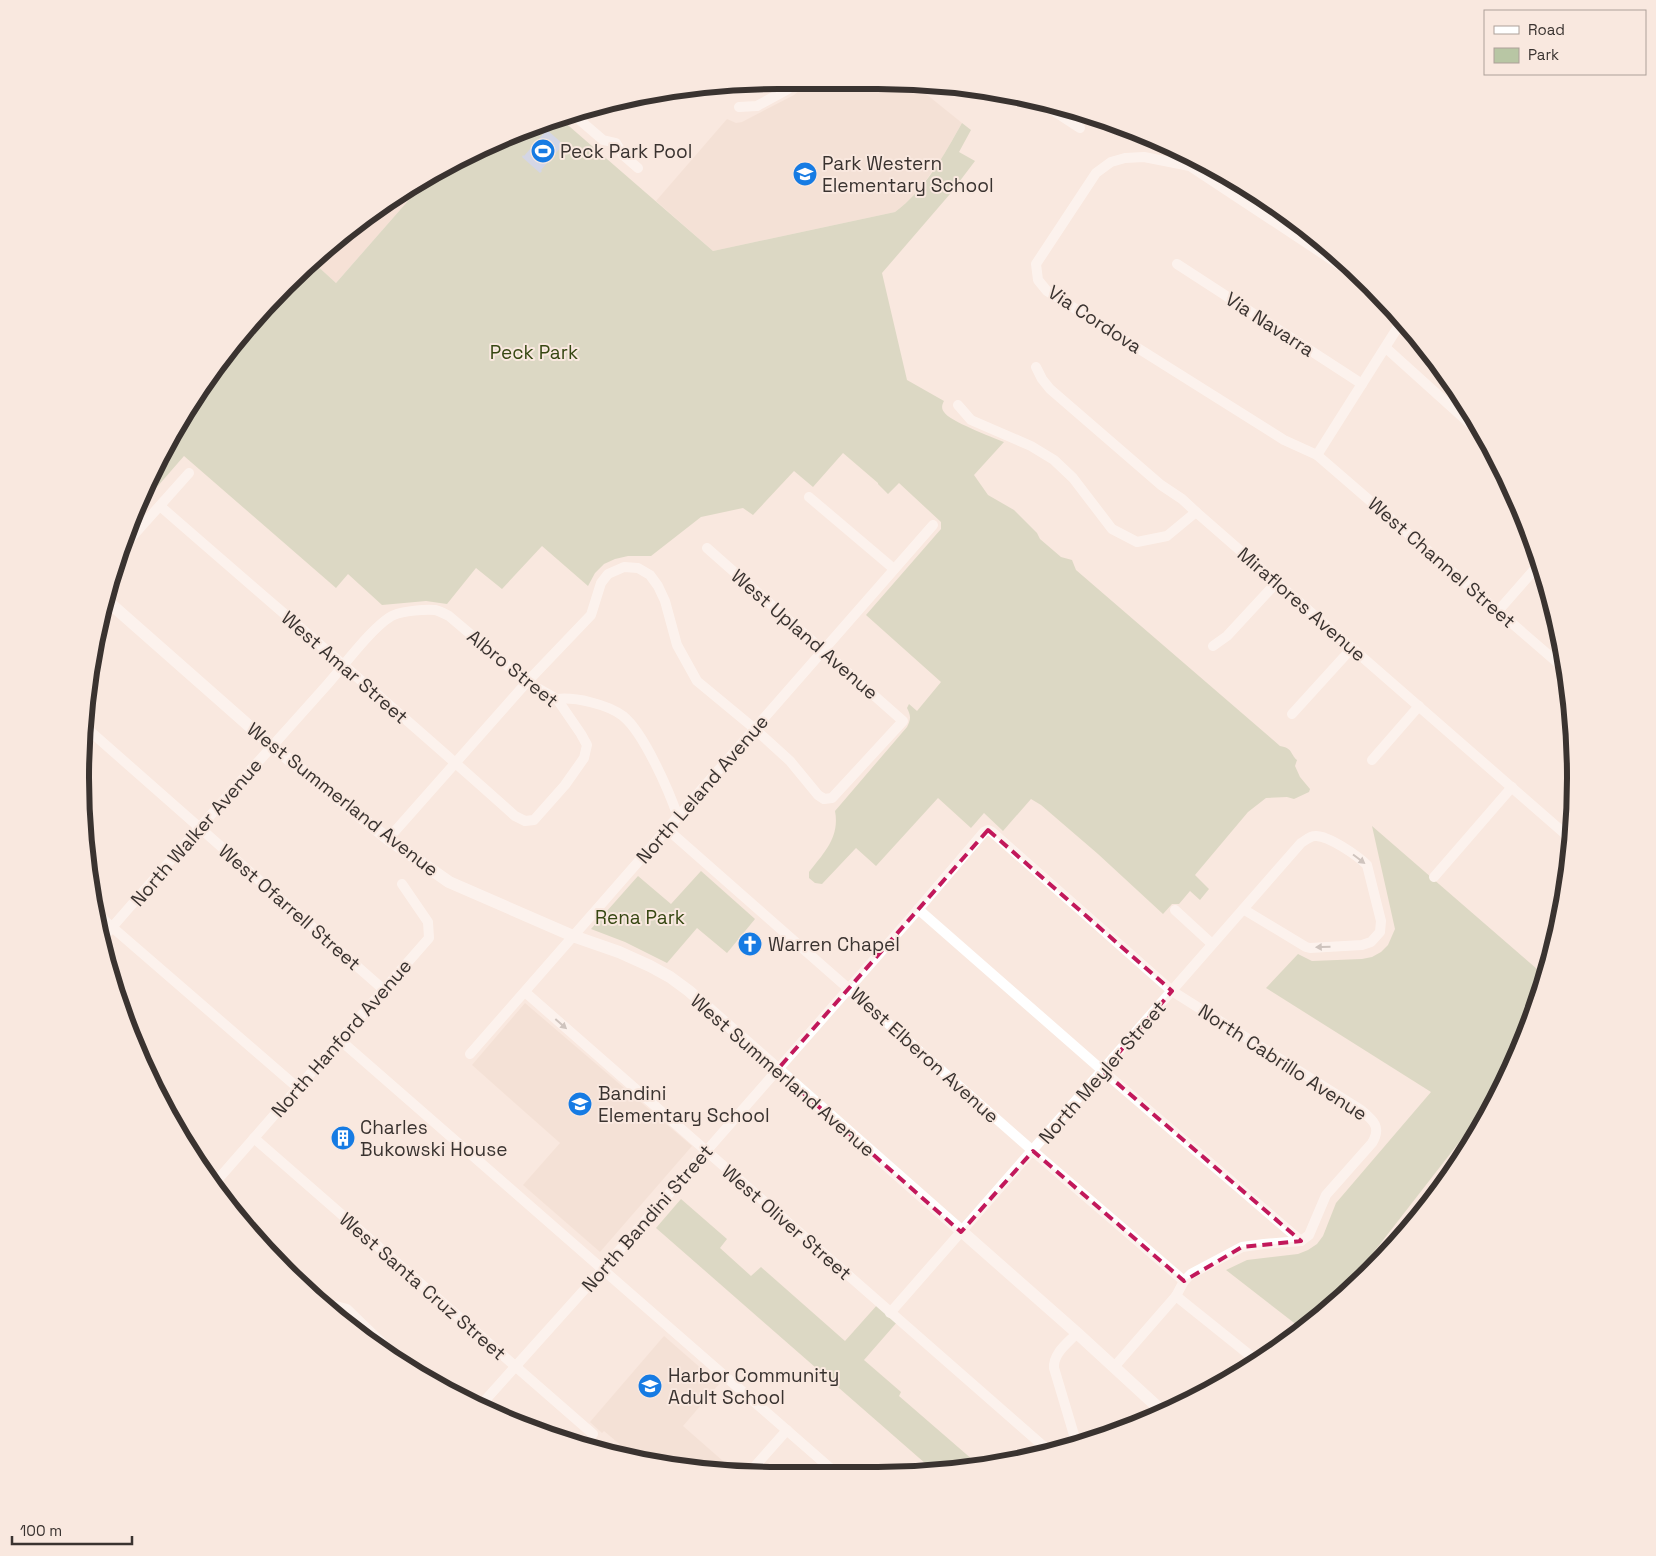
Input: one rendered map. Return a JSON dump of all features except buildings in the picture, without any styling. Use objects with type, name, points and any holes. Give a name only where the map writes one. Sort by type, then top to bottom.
[{"type":"main road","name":"West Summerland Avenue","points":[[111,604],[272,746],[388,839],[449,882],[573,936],[620,952],[670,978],[710,1008],[777,1070],[1077,1332],[1158,1407]]},
{"type":"street","points":[[739,107],[757,106],[788,89]]},
{"type":"street","points":[[1055,112],[1080,128]]},
{"type":"street","points":[[578,119],[603,140],[616,143],[623,155],[638,168]]},
{"type":"street","name":"Via Cordova","points":[[1317,455],[1284,440],[1047,291],[1038,280],[1036,264],[1096,173],[1111,162],[1125,158],[1144,157],[1190,166],[1331,259]]},
{"type":"street","name":"Via Navarra","points":[[1177,264],[1362,384]]},
{"type":"street","points":[[1317,455],[1398,327]]},
{"type":"street","points":[[1386,348],[1468,422]]},
{"type":"street","name":"Miraflores Avenue","points":[[1036,367],[1050,389],[1161,485],[1182,499],[1565,834]]},
{"type":"street","points":[[958,406],[972,420],[1032,446],[1054,460],[1073,478],[1112,529],[1137,542],[1167,536],[1196,512]]},
{"type":"street","name":"West Channel Street","points":[[1317,455],[1557,662]]},
{"type":"street","points":[[132,536],[189,473]]},
{"type":"street","points":[[809,496],[894,569]]},
{"type":"street","name":"West Amar Street","points":[[160,506],[515,816],[525,821],[534,820]]},
{"type":"street","name":"North Leland Avenue","points":[[470,1054],[933,525]]},
{"type":"street","name":"West Upland Avenue","points":[[707,548],[903,720],[832,798],[824,799],[818,796],[790,761],[755,729]]},
{"type":"street","points":[[388,839],[527,682],[591,615],[601,583],[608,574],[624,567],[638,568],[650,575],[665,601],[677,644],[697,681],[755,729]]},
{"type":"street","points":[[1498,611],[1535,569]]},
{"type":"street","points":[[1213,646],[1227,636],[1277,582]]},
{"type":"street","name":"North Walker Avenue","points":[[107,934],[198,828],[381,623],[394,615],[411,611],[436,610],[449,616]]},
{"type":"street","name":"Albro Street","points":[[449,616],[527,682],[556,699],[587,745],[584,758],[565,785],[534,820]]},
{"type":"street","points":[[1292,714],[1352,648]]},
{"type":"street","points":[[556,699],[569,698],[589,702],[608,708],[623,716],[644,743],[671,796],[678,817]]},
{"type":"street","points":[[1372,760],[1419,706]]},
{"type":"street","name":"West Ofarrell Street","points":[[90,731],[384,990]]},
{"type":"street","points":[[1434,877],[1512,787]]},
{"type":"street","name":"West Elberon Avenue","points":[[667,829],[1033,1151],[1184,1280]]},
{"type":"street","name":"North Bandini Street","points":[[484,1401],[602,1270],[984,832],[988,830],[992,832],[1172,991]]},
{"type":"street","name":"North Meyler Street","points":[[890,1313],[1103,1071],[1212,944],[1301,843],[1308,838],[1316,836],[1325,837],[1361,859],[1367,865],[1381,921],[1380,932],[1371,942],[1349,946],[1306,947],[1243,909]]},
{"type":"street","name":"North Hanford Avenue","points":[[218,1179],[429,938],[428,922],[402,884]]},
{"type":"street","points":[[918,909],[1301,1241]]},
{"type":"street","points":[[1175,910],[1212,944]]},
{"type":"street","points":[[104,921],[298,1088]]},
{"type":"street","name":"North Cabrillo Avenue","points":[[1172,991],[1362,1110],[1376,1126],[1376,1136],[1326,1195],[1309,1235],[1301,1241]]},
{"type":"street","name":"West Oliver Street","points":[[524,992],[1044,1447]]},
{"type":"street","points":[[340,1040],[829,1467]]},
{"type":"street","name":"West Santa Cruz Street","points":[[254,1138],[593,1434]]},
{"type":"street","points":[[1115,1366],[1176,1296],[1184,1280],[1191,1274],[1242,1247],[1301,1241]]},
{"type":"street","points":[[1176,1296],[1252,1357]]},
{"type":"street","points":[[339,1308],[347,1309],[378,1339]]},
{"type":"street","points":[[1075,1438],[1054,1368],[1054,1361],[1056,1355],[1077,1332]]},
{"type":"street","points":[[755,1466],[787,1430]]},
{"type":"highlighted area","points":[[988,830],[1172,991],[1103,1071],[1301,1241],[1242,1247],[1184,1281],[1033,1151],[961,1232],[777,1070]]},
{"type":"shaded area","name":"Park Western Elementary School","points":[[801,89],[921,90],[962,123],[942,158],[918,191],[895,212],[713,251],[656,201],[727,119],[736,123],[742,122],[794,95]]},
{"type":"shaded area","points":[[416,192],[336,283],[317,266],[358,231]]},
{"type":"shaded area","name":"Bandini Elementary School","points":[[525,1003],[692,1146],[600,1252],[523,1185],[560,1143],[472,1065]]},
{"type":"shaded area","name":"Harbor Community Adult School","points":[[664,1336],[719,1384],[683,1426],[728,1465],[688,1461],[627,1450],[590,1422]]},
{"type":"green space","name":"Peck Park","points":[[565,122],[713,251],[895,212],[925,183],[962,123],[971,130],[959,152],[975,161],[950,194],[882,273],[907,380],[944,401],[943,411],[954,420],[1004,442],[974,475],[988,495],[1014,510],[1037,533],[1040,539],[1061,557],[1072,560],[1076,570],[1280,746],[1289,750],[1297,760],[1295,766],[1300,777],[1310,789],[1309,792],[1294,799],[1287,797],[1266,798],[1248,812],[1195,875],[1209,889],[1200,900],[1190,891],[1179,904],[1172,904],[1163,914],[1098,854],[1041,805],[1031,799],[1003,831],[984,813],[971,828],[938,798],[876,866],[856,848],[822,884],[815,883],[809,878],[809,872],[833,837],[836,820],[835,811],[907,727],[910,718],[907,708],[909,704],[917,711],[941,682],[866,615],[941,529],[941,522],[899,483],[888,494],[843,453],[813,487],[794,471],[753,515],[743,508],[701,517],[651,556],[628,556],[604,564],[595,573],[588,586],[542,546],[502,589],[476,568],[447,604],[426,601],[382,605],[348,574],[336,588],[184,456],[150,496],[181,433],[205,395],[231,358],[260,324],[317,266],[336,283],[416,192],[473,160],[514,141]]},
{"type":"green space","points":[[1372,826],[1539,971],[1515,1042],[1477,1120],[1360,1269],[1297,1325],[1226,1270],[1247,1260],[1298,1254],[1317,1244],[1323,1236],[1336,1203],[1431,1092],[1266,988],[1298,954],[1312,961],[1372,957],[1388,945],[1395,929]]},
{"type":"green space","name":"Rena Park","points":[[701,871],[755,919],[727,953],[697,928],[667,963],[625,942],[591,929],[638,876],[671,904]]},
{"type":"green space","points":[[681,1199],[727,1239],[720,1248],[751,1276],[761,1267],[845,1341],[878,1304],[898,1321],[864,1360],[901,1392],[899,1396],[973,1460],[928,1465],[656,1228]]},
{"type":"water","name":"Peck Park Pool","points":[[546,129],[564,145],[540,173],[522,157]]},
{"type":"place","name":"Peck Park Pool","points":[[543,151]]},
{"type":"place","name":"Park Western Elementary School","points":[[805,174]]},
{"type":"place","name":"Warren Chapel","points":[[750,944]]},
{"type":"place","name":"Bandini Elementary School","points":[[580,1104]]},
{"type":"place","name":"Charles Bukowski House","points":[[343,1138]]},
{"type":"place","name":"Harbor Community Adult School","points":[[650,1386]]}]
